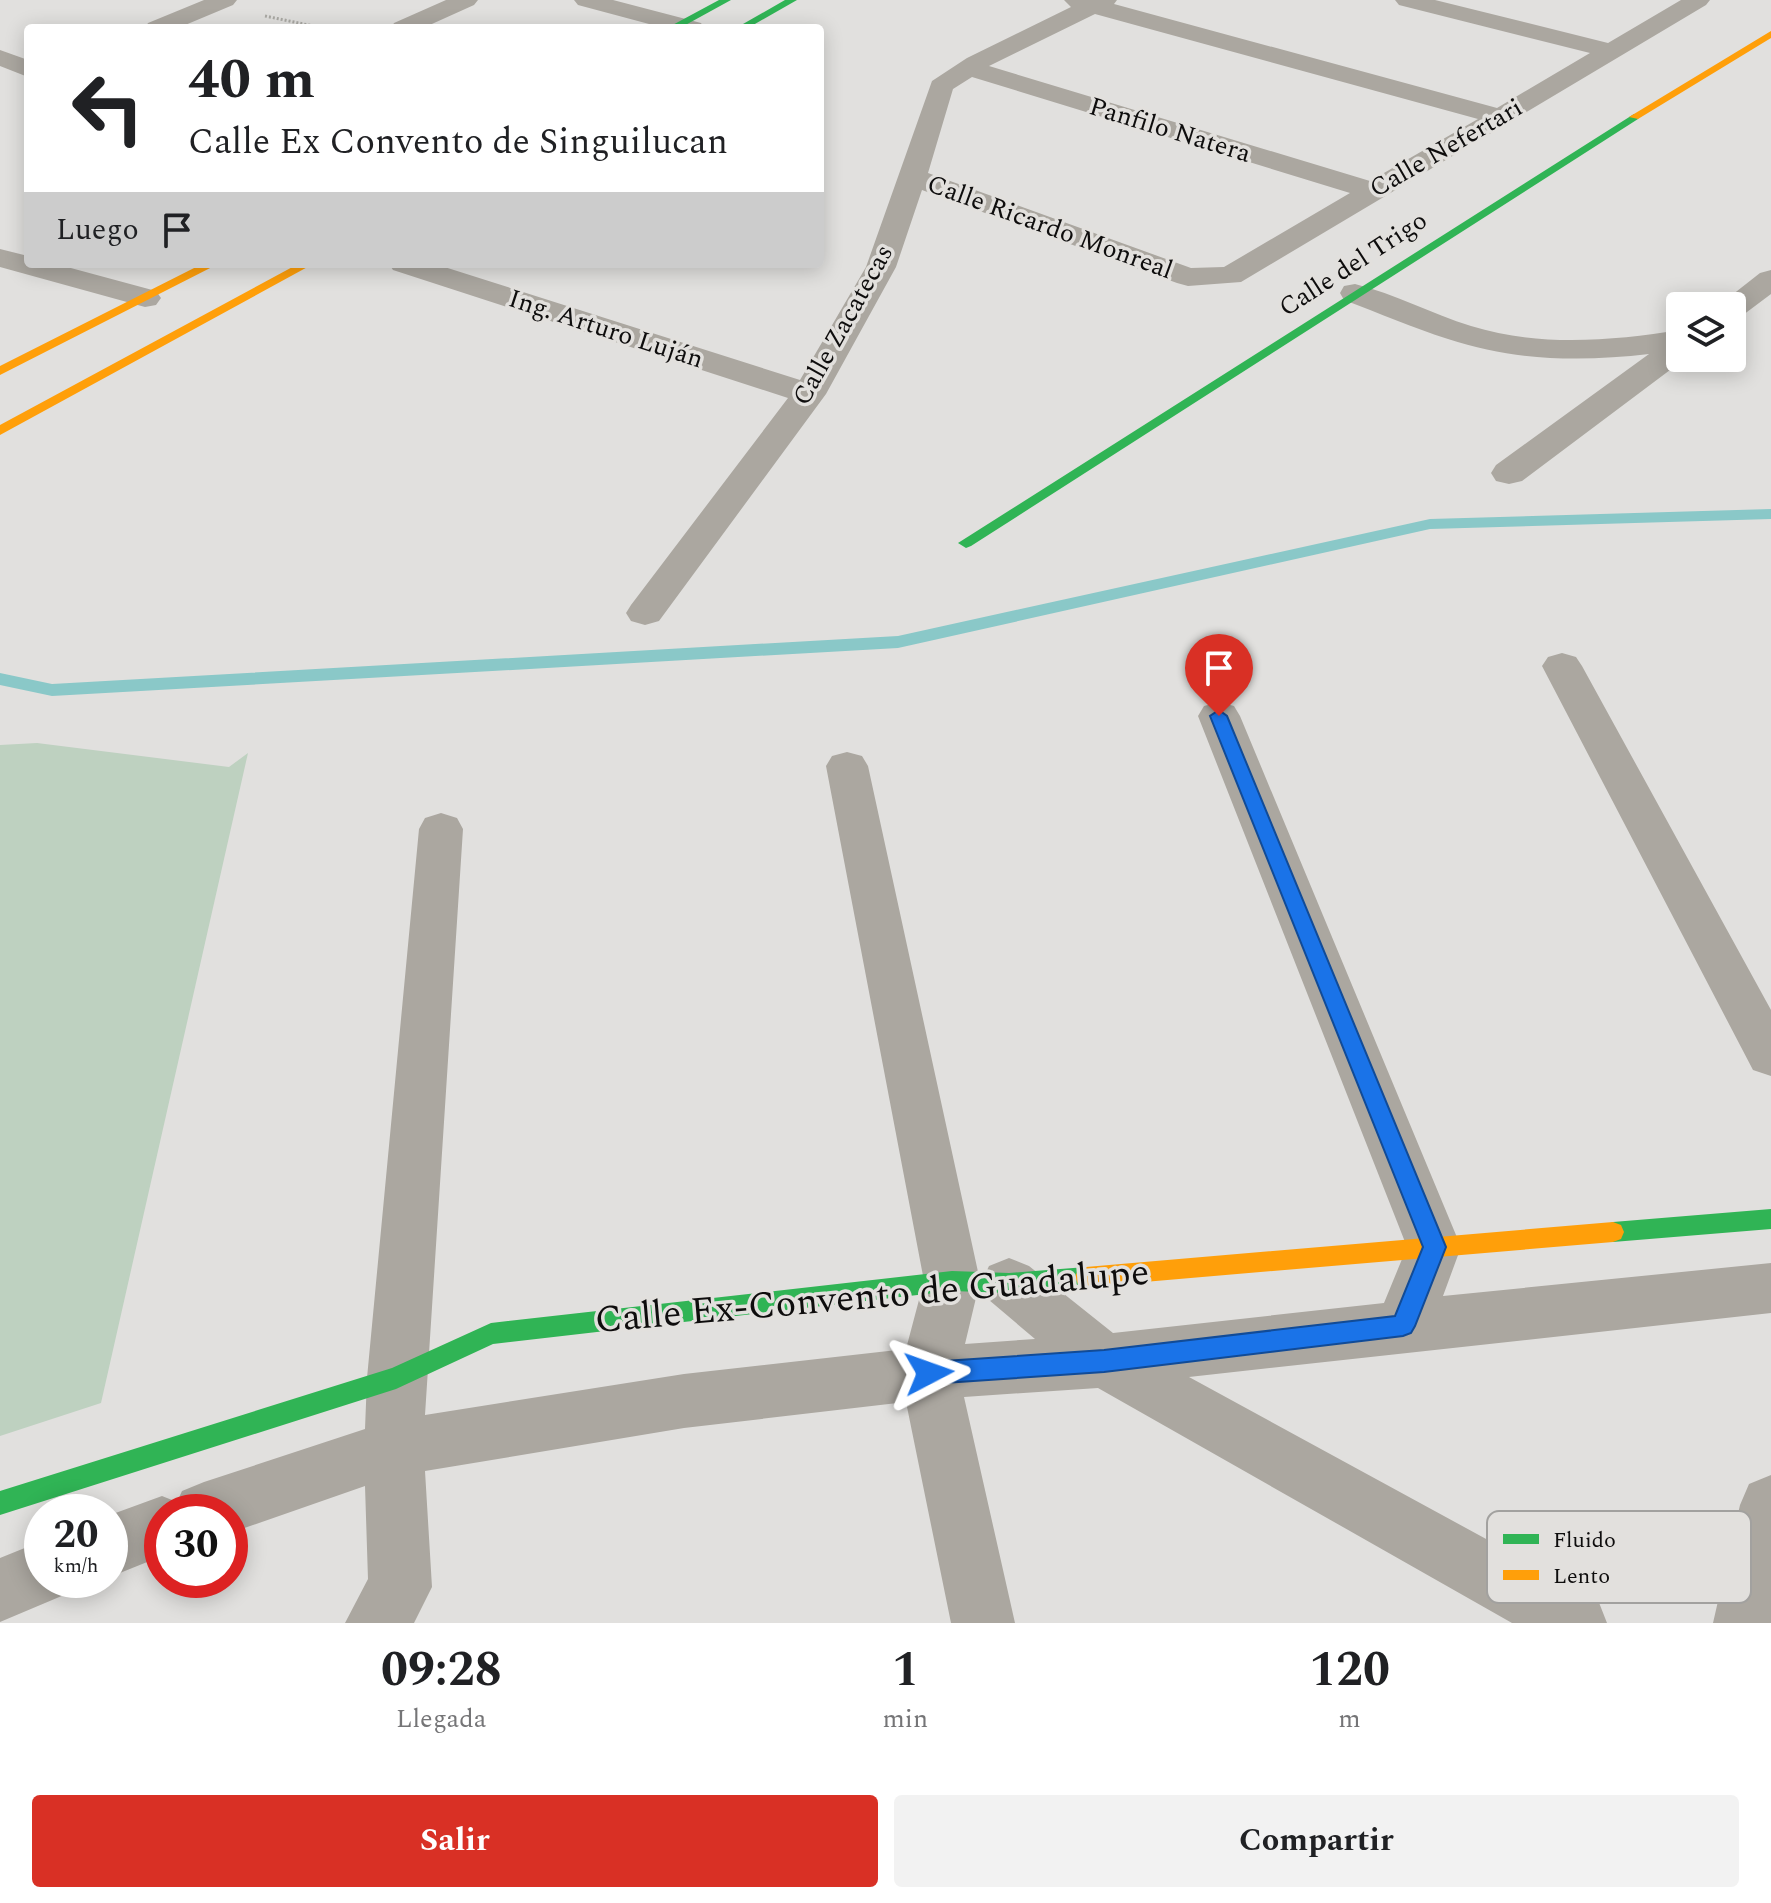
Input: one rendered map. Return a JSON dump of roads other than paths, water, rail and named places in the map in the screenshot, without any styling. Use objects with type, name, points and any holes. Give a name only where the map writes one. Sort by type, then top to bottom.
[{"type":"street","points":[[412,24],[466,0]]},
{"type":"street","points":[[586,0],[670,24]]},
{"type":"street","points":[[686,24],[726,0]]},
{"type":"street","points":[[748,24],[792,0]]},
{"type":"street","points":[[1407,0],[1610,51]]},
{"type":"street","name":"Calle Nefertari","points":[[1188,277],[1230,276],[1698,0]]},
{"type":"street","points":[[166,24],[214,2]]},
{"type":"street","points":[[1088,2],[1501,117]]},
{"type":"street","name":"Calle Zacatecas","points":[[645,613],[809,394],[881,267],[936,110],[941,86],[1088,2]]},
{"type":"street","name":"Calle del Trigo","points":[[966,543],[1599,138],[1771,34]]},
{"type":"street","points":[[0,57],[24,67]]},
{"type":"street","name":"Panfilo Natera","points":[[968,68],[1372,191]]},
{"type":"street","name":"Calle Ricardo Monreal","points":[[913,177],[1188,277]]},
{"type":"street","points":[[0,258],[24,265]]},
{"type":"street","points":[[36,268],[145,298]]},
{"type":"street","points":[[0,371],[204,268]]},
{"type":"street","points":[[0,431],[300,268]]},
{"type":"street","name":"Ing. Arturo Luján","points":[[416,268],[809,394]]},
{"type":"street","points":[[1746,298],[1771,279]]},
{"type":"street","points":[[1355,293],[1461,333],[1513,345],[1588,350],[1666,342]]},
{"type":"street","points":[[1509,473],[1666,357]]},
{"type":"street","points":[[1562,666],[1771,1056]]},
{"type":"street","points":[[1219,716],[1434,1247],[1403,1326]]},
{"type":"street","points":[[847,766],[981,1282],[1104,1361],[1487,1574]]},
{"type":"street","points":[[377,1623],[400,1587],[394,1448],[396,1378],[441,829]]},
{"type":"street","name":"Calle Ex-Convento de Guadalupe","points":[[0,1503],[396,1378],[491,1334],[981,1282],[1771,1219]]},
{"type":"street","points":[[981,1282],[929,1373],[983,1623]]},
{"type":"street","points":[[248,1497],[394,1448],[684,1401],[929,1373],[1104,1361],[1771,1288]]},
{"type":"street","points":[[1751,1596],[1771,1505]]},
{"type":"street","points":[[0,1590],[24,1580]]},
{"type":"street","points":[[1539,1603],[1575,1623]]},
{"type":"street","points":[[1745,1623],[1749,1603]]},
{"type":"waterway","points":[[0,679],[52,690],[898,642],[1430,524],[1771,514]]}]
